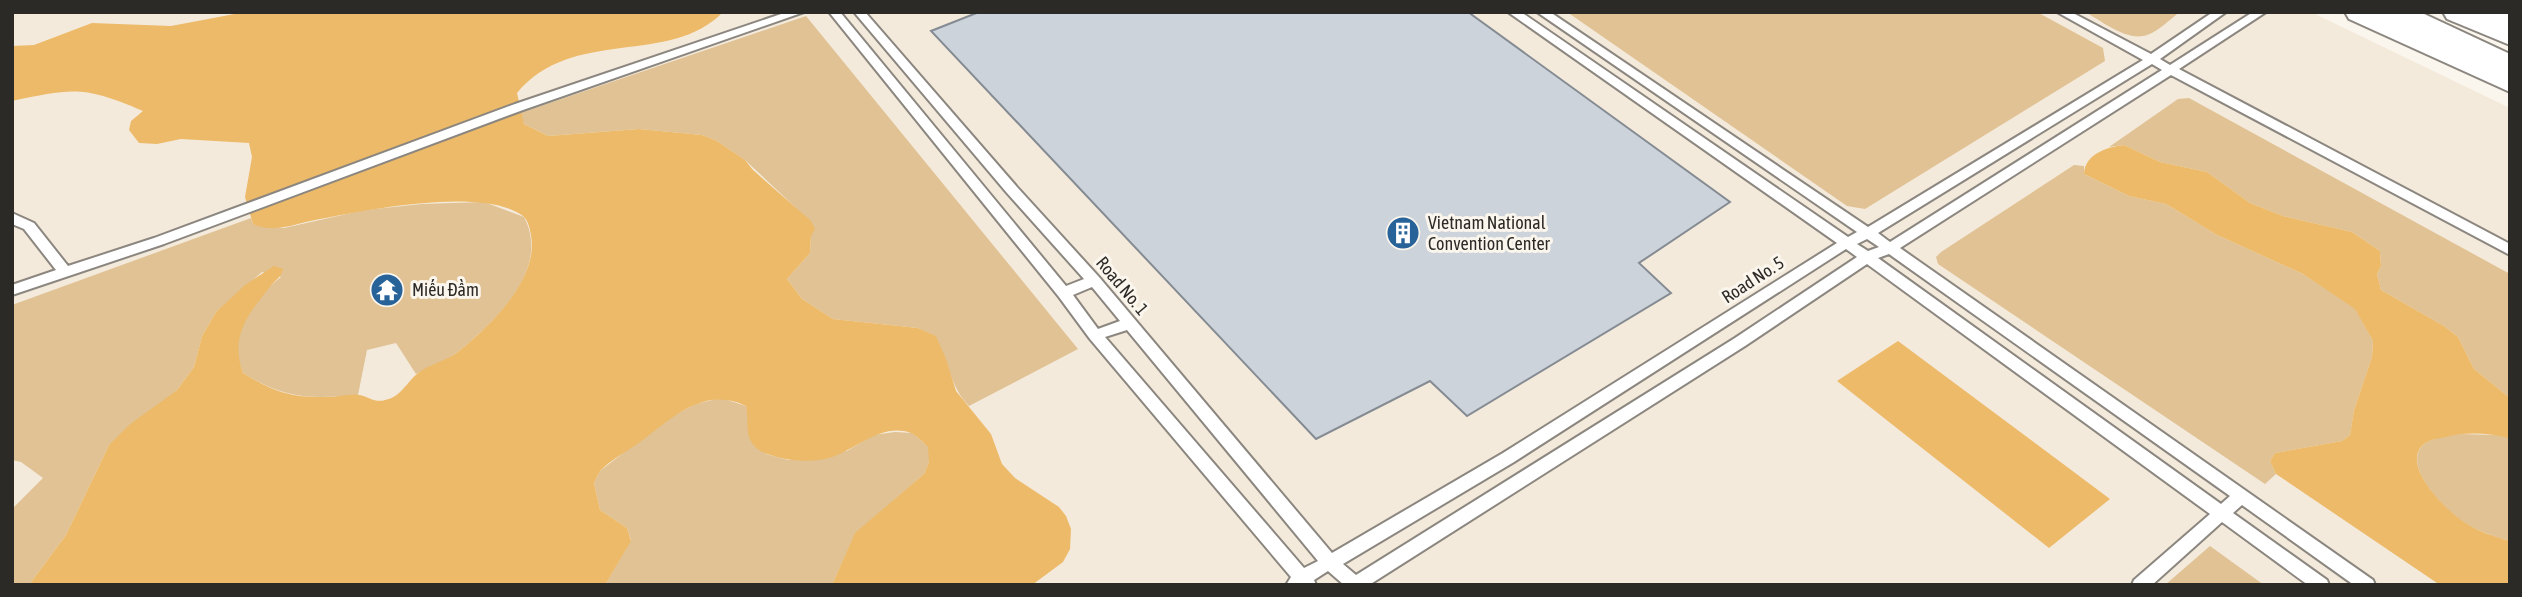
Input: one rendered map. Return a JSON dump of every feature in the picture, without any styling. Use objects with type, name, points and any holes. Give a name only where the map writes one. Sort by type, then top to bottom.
[{"type":"main road","points":[[2360,12],[2510,82]]},
{"type":"main road","points":[[2395,12],[2510,66]]},
{"type":"main road","points":[[2458,12],[2510,36]]},
{"type":"main road","points":[[2486,12],[2510,23]]},
{"type":"lane","points":[[12,290],[248,208],[519,107],[799,12]]},
{"type":"lane","points":[[834,12],[1064,293],[1095,335],[1302,582]]},
{"type":"lane","name":"Road No. 1","points":[[859,12],[1094,281],[1330,563],[1355,585]]},
{"type":"lane","points":[[1513,12],[1867,257],[2321,585]]},
{"type":"lane","points":[[1542,12],[1890,248],[2367,585]]},
{"type":"lane","points":[[2062,12],[2510,250]]},
{"type":"lane","name":"Road No. 5","points":[[1302,582],[1671,355],[1845,243],[1868,233],[2152,59],[2221,12]]},
{"type":"lane","points":[[1355,585],[1728,349],[1867,257],[1890,248],[2261,12]]},
{"type":"lane","points":[[895,87],[917,79]]},
{"type":"lane","points":[[918,116],[942,108]]},
{"type":"lane","points":[[990,202],[1012,190]]},
{"type":"lane","points":[[1011,228],[1036,216]]},
{"type":"lane","points":[[12,218],[29,226],[66,273]]},
{"type":"lane","points":[[1064,293],[1094,281]]},
{"type":"lane","points":[[1095,335],[1128,324]]},
{"type":"lane","points":[[2140,585],[2241,496]]},
{"type":"shaded area","name":"Vietnam National Convention Center","points":[[12,12],[2311,12],[2510,108],[2510,585],[12,585]]},
{"type":"shaded area","points":[[245,12],[723,12],[701,29],[676,38],[593,52],[565,60],[540,73],[517,93],[524,124],[548,136],[639,129],[702,135],[717,141],[745,160],[811,221],[815,229],[811,236],[810,253],[787,279],[802,299],[833,319],[918,328],[936,336],[956,391],[991,434],[1002,464],[1015,478],[1059,507],[1066,516],[1071,529],[1070,549],[1063,562],[1032,585],[832,585],[855,533],[924,474],[929,462],[928,447],[911,433],[890,431],[828,458],[808,461],[781,458],[761,451],[752,443],[746,406],[716,400],[702,402],[676,415],[600,471],[594,483],[600,510],[627,528],[631,541],[605,585],[29,585],[66,535],[109,445],[129,425],[177,390],[194,367],[202,336],[216,312],[245,285],[274,266],[283,269],[282,272],[254,307],[240,337],[239,360],[243,373],[264,385],[293,395],[360,395],[378,401],[395,396],[417,374],[454,354],[472,340],[510,300],[528,268],[532,252],[528,225],[523,216],[505,207],[454,201],[424,203],[394,206],[286,227],[261,227],[253,224],[245,197],[252,157],[249,143],[181,139],[157,144],[139,143],[129,130],[131,121],[143,111],[92,93],[65,92],[12,101],[12,46],[34,45],[92,23],[171,26]]},
{"type":"shaded area","points":[[1567,12],[2037,12],[2103,48],[2105,61],[1865,209],[1847,206]]},
{"type":"shaded area","points":[[2085,12],[2180,12],[2156,31],[2147,35],[2131,36]]},
{"type":"shaded area","points":[[806,16],[1078,349],[969,406],[953,382],[935,336],[918,328],[833,319],[802,299],[787,279],[810,253],[811,236],[795,207],[745,160],[717,141],[702,135],[639,129],[548,136],[524,124],[520,113]]},
{"type":"shaded area","points":[[2189,98],[2510,274],[2510,398],[2474,369],[2458,337],[2381,290],[2377,274],[2381,266],[2380,251],[2352,232],[2283,216],[2250,203],[2207,172],[2160,162],[2124,145],[2109,147],[2178,99]]},
{"type":"shaded area","points":[[2124,145],[2160,162],[2207,172],[2250,203],[2283,216],[2352,232],[2380,251],[2381,266],[2377,274],[2381,290],[2458,337],[2474,369],[2510,398],[2510,439],[2496,435],[2472,434],[2437,439],[2429,441],[2419,449],[2417,460],[2427,484],[2456,516],[2480,531],[2510,541],[2510,585],[2440,585],[2276,474],[2270,461],[2275,453],[2342,441],[2350,435],[2354,410],[2372,357],[2373,341],[2355,309],[2303,274],[2217,235],[2166,204],[2129,196],[2084,174],[2088,161],[2098,153]]},
{"type":"shaded area","points":[[2074,165],[2084,166],[2084,174],[2129,196],[2166,204],[2217,235],[2303,274],[2355,308],[2373,341],[2372,357],[2354,410],[2350,435],[2342,441],[2275,453],[2270,461],[2276,474],[2265,484],[1938,264],[1936,257],[1941,252]]},
{"type":"shaded area","points":[[484,202],[524,217],[531,236],[531,256],[516,292],[489,324],[459,351],[416,374],[396,343],[367,350],[358,395],[312,397],[272,388],[243,373],[237,350],[238,335],[245,319],[262,295],[281,277],[262,272],[216,312],[202,336],[194,367],[177,390],[109,445],[66,535],[29,585],[12,585],[12,509],[43,478],[21,462],[12,460],[12,305],[251,218],[253,224],[284,228],[365,210],[422,204]]},
{"type":"shaded area","points":[[1898,341],[2110,499],[2049,548],[1837,381]]},
{"type":"shaded area","points":[[721,398],[746,406],[749,417],[748,431],[766,454],[788,460],[847,451],[873,435],[895,432],[912,433],[929,447],[929,462],[924,474],[855,534],[832,585],[605,585],[631,540],[627,528],[600,510],[594,483],[600,471],[667,419],[696,404]]},
{"type":"shaded area","points":[[2458,434],[2498,435],[2510,439],[2510,541],[2481,531],[2457,517],[2436,497],[2420,473],[2417,461],[2419,451],[2427,442]]},
{"type":"shaded area","points":[[2210,546],[2264,585],[2165,585]]},
{"type":"building","name":"Vietnam National Convention Center","points":[[979,12],[1468,12],[1730,202],[1639,263],[1671,293],[1467,416],[1430,381],[1316,439],[931,31]]},
{"type":"place","name":"Vietnam National Convention Center","points":[[1403,233]]},
{"type":"place","name":"Miếu Đầm","points":[[387,290]]}]
